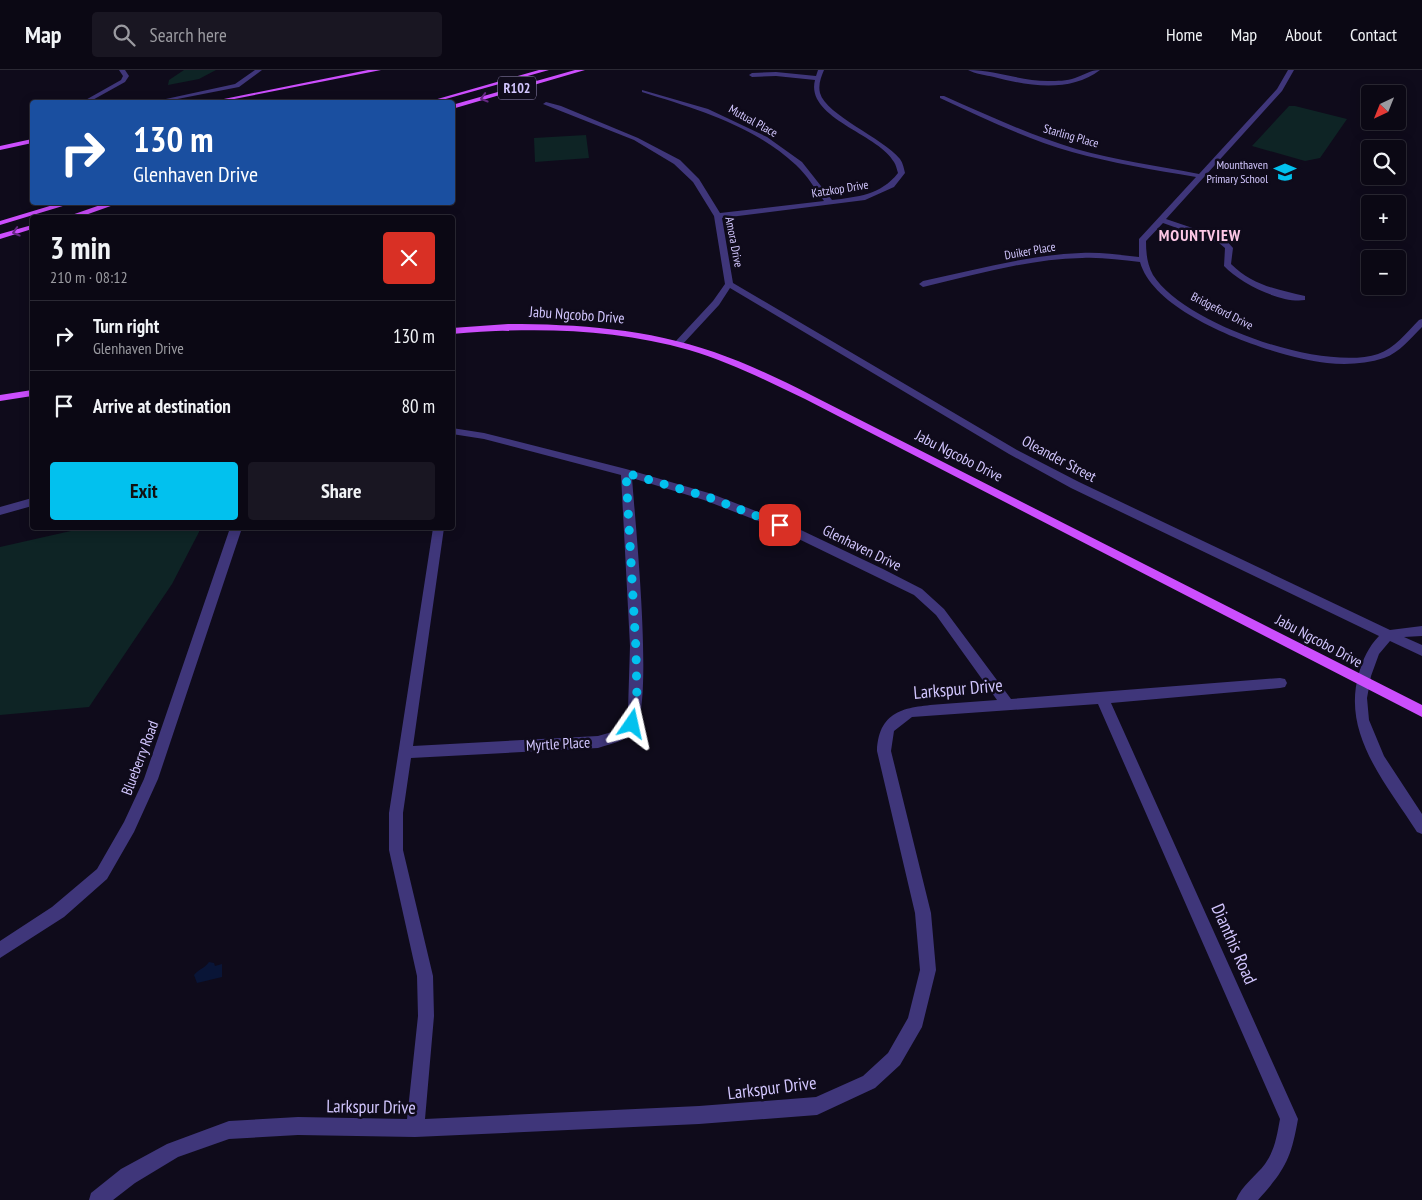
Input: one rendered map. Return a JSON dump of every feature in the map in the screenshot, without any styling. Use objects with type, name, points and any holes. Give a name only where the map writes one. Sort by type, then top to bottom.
[{"type":"main road","points":[[221,100],[378,70]]},
{"type":"main road","name":"R102","points":[[437,100],[546,70]]},
{"type":"main road","name":"R102","points":[[455,106],[582,70]]},
{"type":"main road","points":[[0,148],[30,141]]},
{"type":"main road","points":[[0,223],[63,205]]},
{"type":"main road","points":[[77,215],[109,205]]},
{"type":"main road","points":[[0,237],[30,228]]},
{"type":"main road","name":"Jabu Ngcobo Drive","points":[[455,331],[530,327],[586,329],[632,334],[678,344],[762,375],[808,396],[1219,606],[1362,682],[1422,711]]},
{"type":"main road","points":[[0,398],[30,393]]},
{"type":"street","points":[[89,100],[123,81],[126,76],[122,70]]},
{"type":"street","points":[[165,100],[237,86],[259,70]]},
{"type":"street","name":"Katzkop Drive","points":[[718,216],[865,198],[883,192],[896,183],[902,175],[902,170],[896,156],[825,106],[817,95],[816,88],[821,70]]},
{"type":"street","points":[[971,70],[1024,82],[1042,83],[1076,80],[1098,70]]},
{"type":"street","points":[[1142,260],[1142,241],[1280,90],[1291,70]]},
{"type":"street","points":[[752,75],[776,74],[818,78]]},
{"type":"street","points":[[237,86],[248,94]]},
{"type":"street","name":"Mutual Place","points":[[644,91],[698,108],[747,129],[798,164],[830,203]]},
{"type":"street","name":"Starling Place","points":[[942,97],[1022,133],[1073,150],[1121,162],[1200,176]]},
{"type":"street","name":"Amora Drive","points":[[546,104],[636,139],[677,162],[696,182],[718,216],[729,284],[716,303],[678,344]]},
{"type":"street","points":[[1161,220],[1222,241],[1229,248],[1227,264],[1243,279],[1281,294],[1302,298]]},
{"type":"street","name":"Duiker Place","points":[[923,284],[1066,257],[1099,256],[1142,260]]},
{"type":"street","name":"Bridgeford Drive","points":[[1142,260],[1155,283],[1190,311],[1237,335],[1273,349],[1304,358],[1335,361],[1362,360],[1382,356],[1404,340],[1422,322]]},
{"type":"street","name":"Oleander Street","points":[[729,284],[1012,452],[1075,485],[1422,651]]},
{"type":"street","name":"Glenhaven Drive","points":[[455,431],[484,436],[626,473],[708,497],[780,525],[879,572],[918,592],[940,612],[1008,705]]},
{"type":"street","name":"Myrtle Place","points":[[406,752],[598,742],[620,736],[632,724],[637,702],[636,650],[626,473]]},
{"type":"street","points":[[0,511],[30,503]]},
{"type":"street","name":"Blueberry Road","points":[[0,950],[58,912],[102,874],[130,827],[152,778],[235,530]]},
{"type":"street","points":[[415,1128],[426,1016],[426,976],[396,850],[396,813],[438,530]]},
{"type":"street","points":[[1422,630],[1388,635],[1374,649],[1362,682],[1362,719],[1375,752],[1422,826]]},
{"type":"street","name":"Larkspur Drive","points":[[98,1200],[128,1176],[173,1150],[229,1130],[298,1126],[415,1128],[699,1115],[817,1106],[870,1082],[894,1059],[916,1020],[928,970],[923,913],[884,751],[884,735],[894,721],[910,712],[1280,683]]},
{"type":"street","name":"Dianthis Road","points":[[1102,698],[1289,1119],[1284,1148],[1272,1170],[1245,1200]]},
{"type":"green space","points":[[184,70],[216,70],[199,79],[168,85],[169,80]]},
{"type":"green space","points":[[1289,106],[1347,119],[1320,158],[1305,161],[1252,146]]},
{"type":"green space","points":[[586,135],[589,158],[535,162],[534,138]]},
{"type":"green space","points":[[75,530],[199,530],[172,584],[89,707],[0,715],[0,547]]},
{"type":"water","points":[[209,962],[214,963],[215,966],[222,964],[222,977],[197,983],[194,975]]},
{"type":"place","name":"Mounthaven Primary School","points":[[1285,172]]},
{"type":"district","name":"MOUNTVIEW","points":[[1200,235]]},
{"type":"route","points":[[632,724],[637,702],[636,650],[626,473],[708,497],[780,525]]}]
